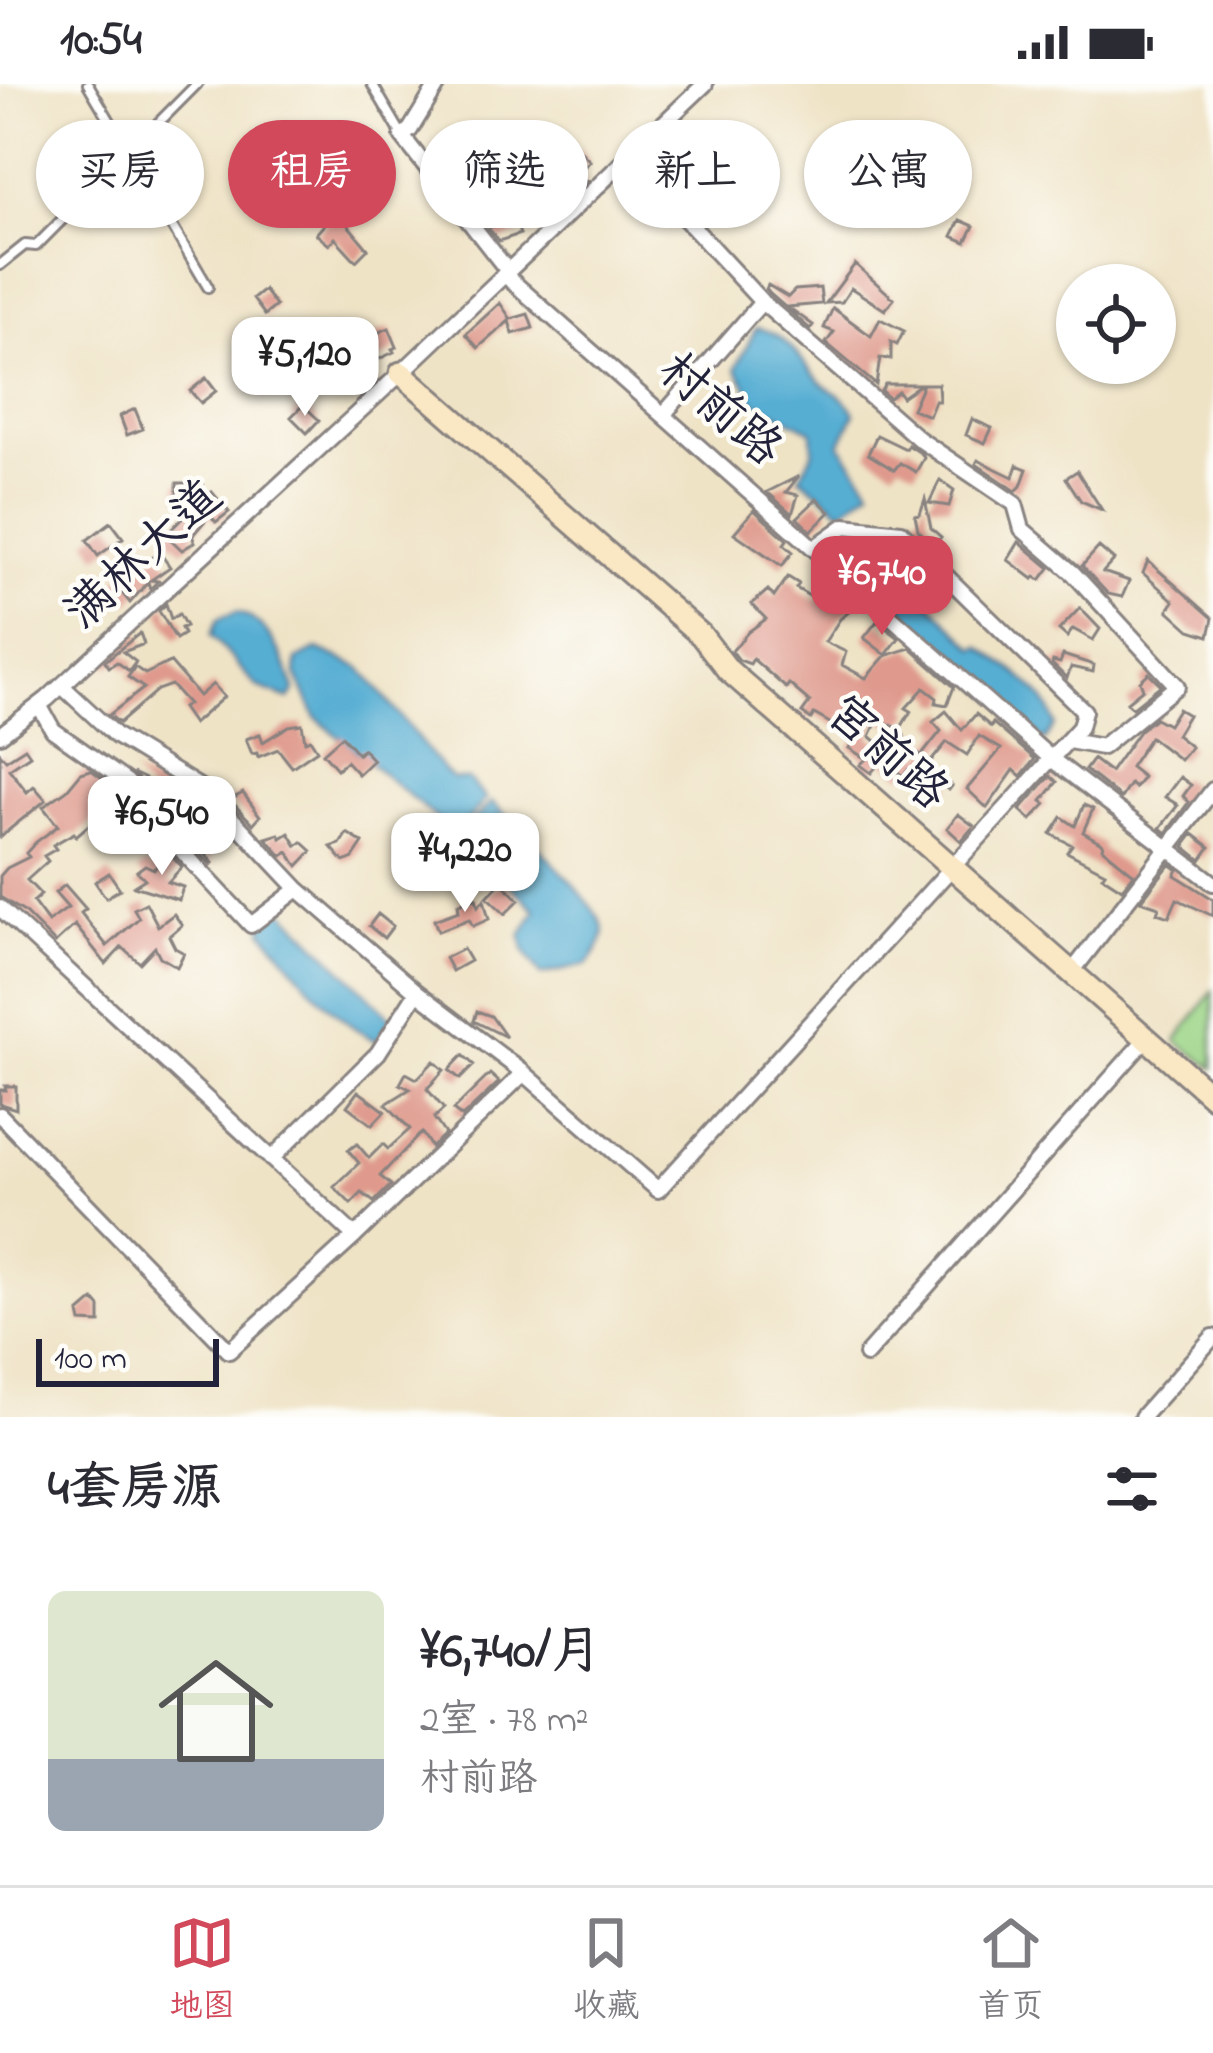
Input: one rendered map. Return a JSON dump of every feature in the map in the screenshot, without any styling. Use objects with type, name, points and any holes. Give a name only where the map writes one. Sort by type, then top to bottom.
[{"type":"street","points":[[402,136],[438,84]]},
{"type":"street","name":"满林大道","points":[[667,120],[705,84]]},
{"type":"street","name":"村前路","points":[[402,136],[507,273],[1054,760],[1213,883]]},
{"type":"street","name":"满林大道","points":[[0,735],[62,686],[612,172]]},
{"type":"street","points":[[693,228],[761,302],[920,439],[1015,504],[1022,530],[1073,573],[1177,686],[1102,747],[1069,741]]},
{"type":"street","points":[[663,415],[761,302]]},
{"type":"street","name":"宫前路","points":[[401,374],[701,635],[728,670],[1213,1097]]},
{"type":"street","points":[[62,686],[116,736],[206,791],[298,889],[417,992],[524,1073],[658,1190],[1080,728],[1084,711],[901,532],[845,526],[814,548]]},
{"type":"street","points":[[39,705],[52,730],[128,782],[169,837],[251,926],[298,889]]},
{"type":"street","points":[[1071,973],[1213,790]]},
{"type":"street","points":[[0,908],[355,1236]]},
{"type":"street","points":[[272,1159],[378,1053],[417,992]]},
{"type":"street","points":[[866,1355],[1146,1039]]},
{"type":"street","points":[[0,1115],[229,1351],[524,1073]]},
{"type":"street","points":[[1142,1417],[1213,1337]]},
{"type":"lane","points":[[88,84],[109,120]]},
{"type":"lane","points":[[162,120],[197,84]]},
{"type":"lane","points":[[372,84],[402,136]]},
{"type":"lane","points":[[0,265],[25,245],[36,246],[54,228]]},
{"type":"lane","points":[[174,228],[208,286]]},
{"type":"green space","points":[[1213,991],[1213,1068],[1176,1041]]},
{"type":"water","points":[[756,328],[788,344],[855,413],[840,444],[871,489],[842,511],[800,477],[813,451],[812,431],[755,402],[736,368]]},
{"type":"water","points":[[868,541],[976,649],[980,646],[1035,690],[1055,725],[1045,741],[837,563],[843,547]]},
{"type":"water","points":[[237,612],[258,624],[274,643],[295,690],[289,699],[257,687],[211,635],[218,619]]},
{"type":"water","points":[[317,649],[361,668],[445,772],[453,779],[468,779],[486,799],[455,834],[316,718],[296,674],[297,660]]},
{"type":"water","points":[[492,802],[574,886],[600,920],[603,936],[587,965],[541,975],[525,952],[521,936],[536,910],[464,839],[463,831]]},
{"type":"water","points":[[275,910],[283,910],[389,1016],[391,1021],[376,1041],[329,1006],[263,930]]},
{"type":"building","points":[[974,226],[966,242],[952,236],[956,228]]},
{"type":"building","points":[[321,228],[350,228],[368,249],[356,261],[335,238],[329,245],[316,234]]},
{"type":"building","points":[[518,228],[520,234],[499,241],[489,229]]},
{"type":"building","points":[[855,264],[894,299],[885,310],[851,288],[842,302],[826,303]]},
{"type":"building","points":[[768,285],[788,297],[795,290],[820,288],[822,304],[788,307],[813,325],[810,329],[770,294]]},
{"type":"building","points":[[264,290],[276,306],[265,315],[253,299]]},
{"type":"building","points":[[500,303],[511,319],[528,314],[533,328],[513,334],[509,321],[478,348],[466,334]]},
{"type":"building","points":[[833,308],[871,336],[880,319],[904,331],[897,345],[891,342],[891,359],[880,358],[876,385],[826,343],[834,332],[824,328]]},
{"type":"building","points":[[389,328],[397,347],[394,352],[375,361],[366,372],[348,363],[375,339],[373,335]]},
{"type":"building","points":[[300,348],[325,381],[312,391],[286,361]]},
{"type":"building","points":[[206,378],[216,391],[201,403],[190,391]]},
{"type":"building","points":[[885,384],[921,384],[902,397],[898,391],[889,398],[881,391]]},
{"type":"building","points":[[923,384],[938,384],[939,401],[929,416],[912,409]]},
{"type":"building","points":[[303,405],[319,420],[307,433],[291,417]]},
{"type":"building","points":[[135,409],[143,429],[127,435],[120,416]]},
{"type":"building","points":[[972,419],[992,428],[985,443],[966,435]]},
{"type":"building","points":[[877,435],[922,454],[916,472],[900,463],[894,470],[868,454]]},
{"type":"building","points":[[978,460],[1013,477],[1017,465],[1027,469],[1021,486],[1016,491],[976,464]]},
{"type":"building","points":[[1077,471],[1102,510],[1081,501],[1066,478]]},
{"type":"building","points":[[799,476],[786,492],[798,495],[792,514],[767,492]]},
{"type":"building","points":[[940,480],[954,490],[949,506],[929,503]]},
{"type":"building","points":[[177,483],[203,483],[204,499],[212,492],[229,512],[216,522],[210,515],[192,536],[195,542],[182,550],[166,535],[203,497],[177,498]]},
{"type":"building","points":[[817,499],[830,512],[811,531],[797,518]]},
{"type":"building","points":[[925,499],[931,528],[941,537],[934,545],[918,530],[915,515],[920,514]]},
{"type":"building","points":[[754,510],[787,540],[784,544],[793,552],[782,566],[734,533]]},
{"type":"building","points":[[111,522],[123,538],[98,556],[87,540]]},
{"type":"building","points":[[1019,542],[1050,568],[1041,580],[1008,560]]},
{"type":"building","points":[[1099,547],[1114,560],[1103,572],[1129,581],[1122,597],[1108,594],[1082,566]]},
{"type":"building","points":[[160,553],[170,567],[130,603],[113,582]]},
{"type":"building","points":[[1148,561],[1213,618],[1209,636],[1190,630],[1168,610],[1174,601],[1143,573]]},
{"type":"building","points":[[788,577],[816,600],[837,584],[856,606],[840,619],[825,642],[846,652],[842,665],[866,678],[885,656],[910,648],[954,687],[947,705],[936,703],[937,698],[924,688],[906,708],[911,711],[900,729],[878,719],[870,736],[884,748],[894,733],[904,735],[906,747],[922,755],[941,731],[933,722],[946,711],[962,730],[976,714],[991,727],[993,723],[1035,759],[1021,776],[1014,770],[987,808],[967,789],[1001,749],[979,736],[967,755],[947,742],[927,766],[952,786],[949,790],[940,785],[935,791],[926,784],[929,780],[909,769],[903,776],[882,760],[871,773],[860,765],[866,759],[849,748],[864,725],[844,713],[837,727],[814,714],[811,719],[802,713],[810,702],[753,659],[750,664],[739,660],[732,651],[766,619],[752,604],[768,590],[774,597]]},
{"type":"building","points":[[166,604],[171,619],[179,614],[186,626],[176,639],[159,611]]},
{"type":"building","points":[[1080,608],[1100,629],[1093,640],[1073,629],[1067,637],[1059,630]]},
{"type":"building","points":[[877,621],[899,638],[886,655],[864,638]]},
{"type":"building","points":[[140,633],[144,644],[123,652],[136,662],[129,671],[117,662],[109,667],[105,661]]},
{"type":"building","points":[[1063,655],[1094,665],[1093,672],[1071,667],[1067,678],[1052,664],[1060,663]]},
{"type":"building","points":[[170,662],[199,696],[213,684],[224,697],[193,724],[182,708],[188,704],[171,685],[157,690],[119,723],[109,715],[144,688],[128,677],[135,667],[145,674]]},
{"type":"building","points":[[1149,673],[1161,685],[1132,708],[1127,702],[1143,689],[1140,681]]},
{"type":"building","points":[[1178,709],[1188,715],[1176,735],[1191,747],[1180,760],[1150,737],[1130,767],[1143,777],[1135,788],[1130,784],[1121,798],[1085,770],[1093,759],[1110,772],[1140,730],[1155,718],[1168,725]]},
{"type":"building","points":[[302,724],[305,741],[310,739],[317,750],[292,767],[278,749],[258,757],[252,754],[246,739],[260,734],[263,742],[289,726]]},
{"type":"building","points":[[342,736],[358,754],[363,749],[373,760],[358,774],[346,761],[337,769],[323,753]]},
{"type":"building","points":[[25,748],[30,755],[9,769],[27,792],[34,786],[46,800],[0,837],[0,753],[6,760]]},
{"type":"building","points":[[91,770],[119,790],[151,832],[145,829],[130,837],[105,811],[44,856],[48,861],[27,880],[41,895],[33,902],[48,922],[68,908],[55,893],[65,885],[86,909],[81,913],[107,946],[139,918],[134,909],[146,903],[158,926],[174,914],[182,925],[169,936],[184,953],[177,967],[160,957],[155,947],[140,963],[122,947],[106,964],[75,925],[55,943],[24,912],[0,897],[0,876],[29,857],[26,853],[36,842],[58,826],[43,807],[81,773]]},
{"type":"building","points":[[133,773],[180,795],[175,802],[186,814],[174,824]]},
{"type":"building","points":[[1050,776],[1057,782],[1031,820],[1020,810]]},
{"type":"building","points":[[1180,777],[1191,785],[1183,796],[1189,802],[1166,833],[1160,828],[1178,805],[1165,797]]},
{"type":"building","points":[[243,793],[260,816],[253,824],[230,800]]},
{"type":"building","points":[[1084,805],[1093,809],[1083,832],[1134,874],[1122,889],[1102,876],[1105,872],[1067,852],[1072,845],[1051,834],[1062,817],[1075,826]]},
{"type":"building","points":[[958,814],[974,826],[961,841],[947,828]]},
{"type":"building","points":[[196,830],[208,849],[201,849],[211,865],[185,838]]},
{"type":"building","points":[[289,833],[297,846],[302,842],[312,851],[298,866],[288,852],[282,856],[266,838]]},
{"type":"building","points":[[347,833],[363,843],[344,862],[331,847],[340,844]]},
{"type":"building","points":[[1193,834],[1210,847],[1201,860],[1184,846]]},
{"type":"building","points":[[452,846],[476,853],[474,859],[480,861],[476,872],[446,863]]},
{"type":"building","points":[[169,853],[182,867],[168,882],[183,887],[179,900],[134,886],[145,879],[137,871],[145,865],[154,869]]},
{"type":"building","points":[[1170,864],[1178,870],[1175,875],[1213,899],[1213,916],[1177,899],[1169,917],[1157,913],[1159,907],[1141,901]]},
{"type":"building","points":[[109,873],[120,889],[106,898],[95,882]]},
{"type":"building","points":[[501,882],[519,900],[505,914],[487,897]]},
{"type":"building","points":[[476,898],[478,906],[484,900],[489,919],[473,926],[469,919],[438,931],[434,920],[459,911],[458,904]]},
{"type":"building","points":[[378,914],[393,926],[384,938],[369,926]]},
{"type":"building","points":[[463,949],[470,961],[452,971],[445,958]]},
{"type":"building","points":[[477,1011],[491,1016],[506,1037],[474,1021]]},
{"type":"building","points":[[463,1055],[474,1065],[460,1079],[449,1070]]},
{"type":"building","points":[[434,1061],[444,1070],[427,1089],[444,1109],[434,1118],[445,1134],[431,1147],[422,1133],[380,1176],[391,1185],[374,1202],[362,1193],[351,1204],[334,1187],[359,1163],[348,1150],[357,1144],[369,1158],[383,1144],[388,1149],[410,1129],[386,1104],[410,1089],[400,1084],[406,1073],[417,1079]]},
{"type":"building","points":[[490,1074],[499,1082],[462,1117],[453,1110]]},
{"type":"building","points":[[5,1086],[16,1086],[16,1109],[0,1104],[0,1090],[6,1090]]},
{"type":"building","points":[[358,1091],[385,1111],[372,1125],[347,1106]]},
{"type":"building","points":[[94,1300],[100,1307],[100,1323],[81,1322],[79,1313]]}]
